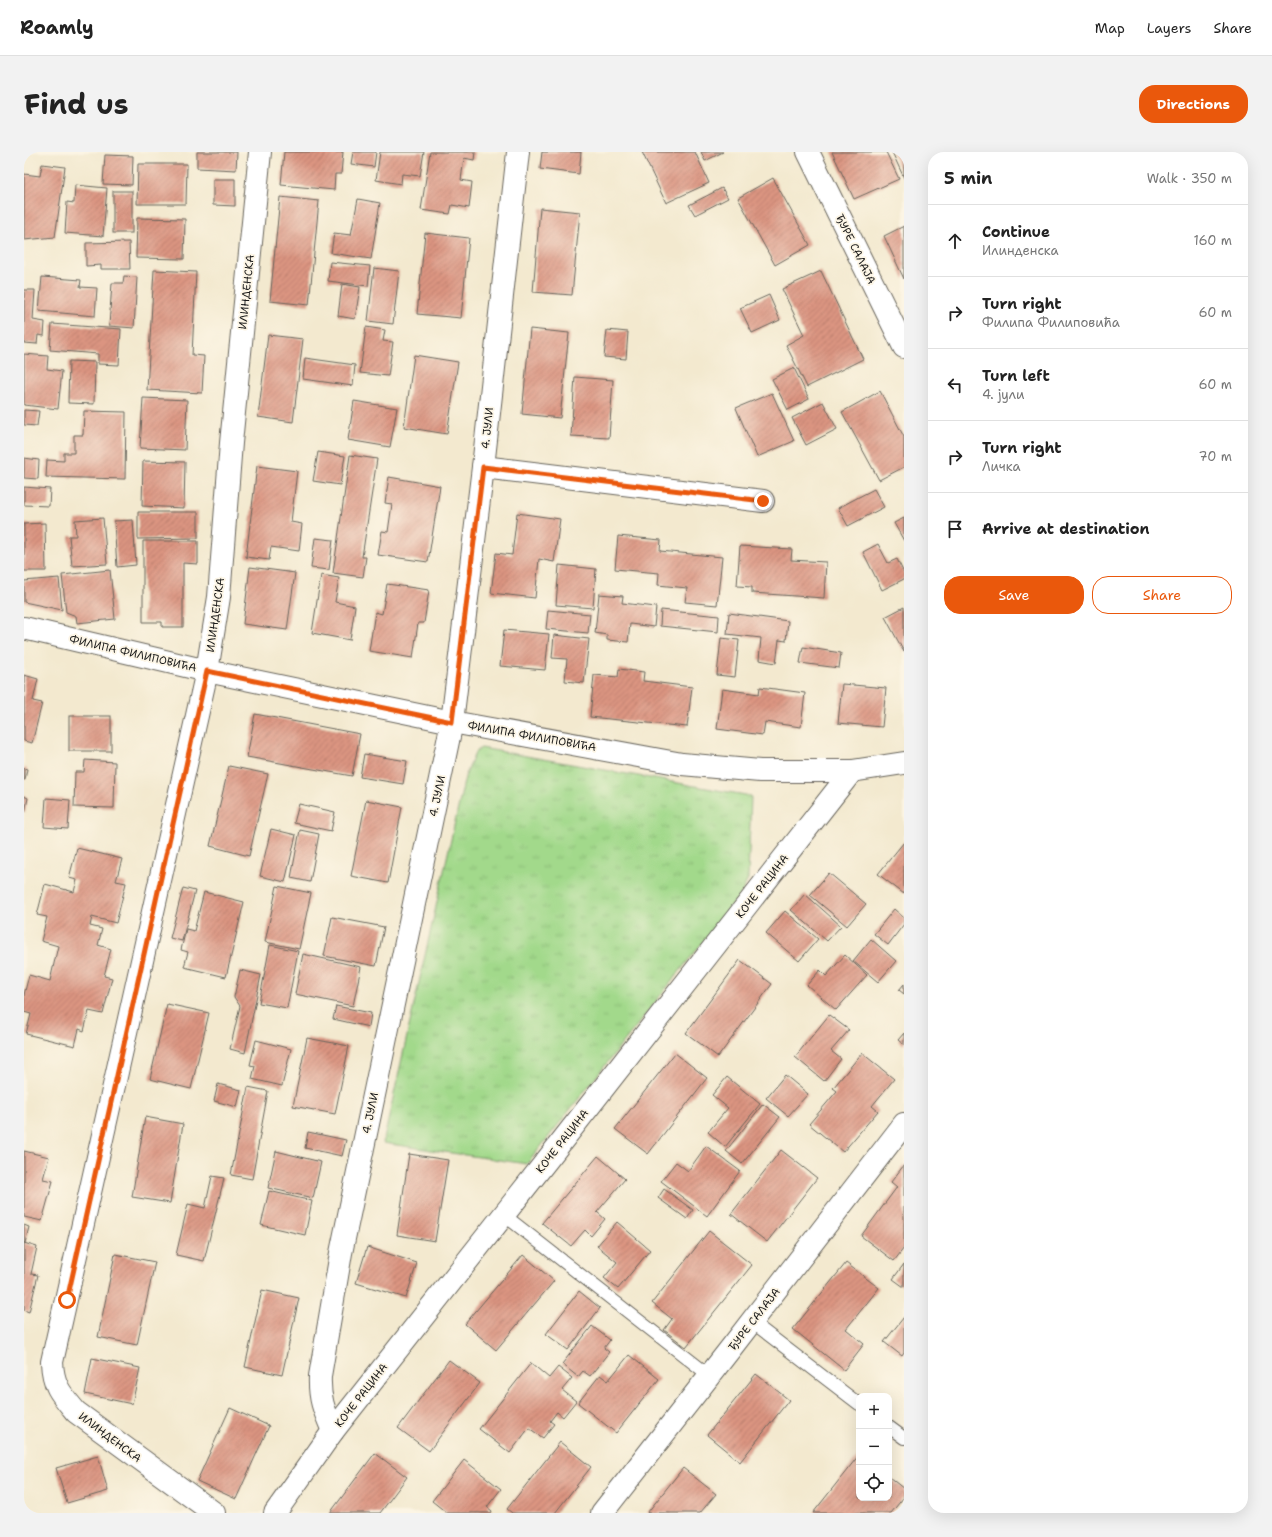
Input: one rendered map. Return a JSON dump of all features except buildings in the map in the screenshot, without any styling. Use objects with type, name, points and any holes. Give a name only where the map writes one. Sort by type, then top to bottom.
[{"type":"street","name":"ИЛИНДЕНСКА","points":[[214,1513],[76,1412],[60,1393],[52,1377],[52,1362],[207,671],[219,597],[231,443],[260,152]]},
{"type":"street","name":"4. ЈУЛИ","points":[[333,1431],[319,1393],[320,1376],[341,1253],[452,722],[483,467],[518,152]]},
{"type":"street","name":"ЂУРЕ САЛАЈА","points":[[808,152],[904,347]]},
{"type":"street","points":[[483,467],[763,501]]},
{"type":"street","name":"ФИЛИПА ФИЛИПОВИЋА","points":[[24,628],[207,671],[452,722],[682,764],[760,771],[852,771],[904,763]]},
{"type":"street","name":"КОЧЕ РАЦИНА","points":[[275,1513],[333,1431],[852,771]]},
{"type":"street","name":"ЂУРЕ САЛАЈА","points":[[602,1513],[752,1322],[904,1124]]},
{"type":"lane","points":[[504,1215],[710,1376]]},
{"type":"lane","points":[[752,1322],[856,1402]]},
{"type":"lane","points":[[892,1429],[904,1438]]},
{"type":"green space","points":[[481,748],[751,796],[748,879],[741,894],[527,1164],[383,1143],[465,777],[475,753]]},
{"type":"route","points":[[67,1300],[207,671],[452,722],[483,467],[763,501]]}]
